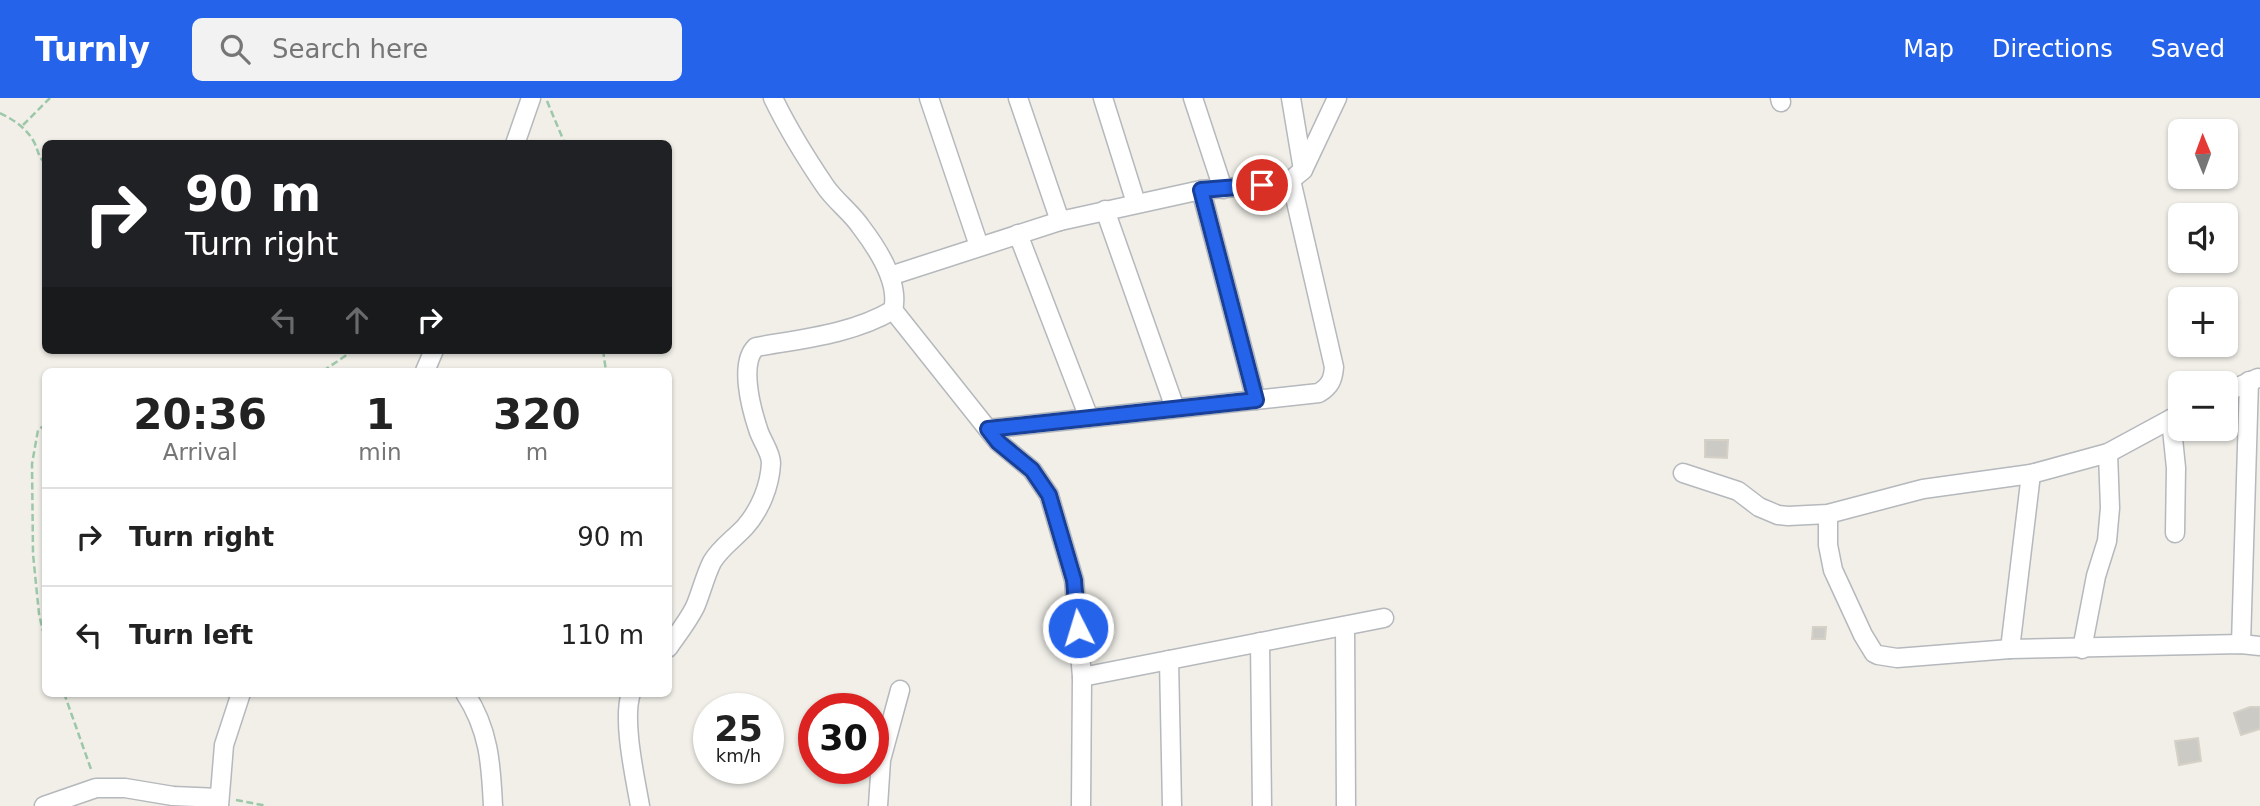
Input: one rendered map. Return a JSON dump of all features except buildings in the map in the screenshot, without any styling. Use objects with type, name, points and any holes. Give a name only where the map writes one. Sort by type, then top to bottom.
[{"type":"street","points":[[516,140],[531,98]]},
{"type":"street","points":[[672,642],[694,609],[713,561],[727,543],[746,526],[758,508],[769,481],[771,459],[757,428],[748,386],[747,365],[750,352],[756,347],[806,339],[880,317],[893,310],[896,299],[890,276],[861,226],[827,190],[789,131],[773,98]]},
{"type":"street","points":[[929,98],[979,246]]},
{"type":"street","points":[[1018,98],[1060,221]]},
{"type":"street","points":[[1103,98],[1136,203]]},
{"type":"street","points":[[1193,98],[1223,189]]},
{"type":"street","points":[[988,429],[1319,393],[1328,387],[1333,378],[1334,367],[1297,175],[1291,98]]},
{"type":"street","points":[[1297,175],[1337,98]]},
{"type":"street","points":[[890,276],[1060,221],[1201,190],[1223,189],[1297,175]]},
{"type":"street","points":[[1201,190],[1256,400]]},
{"type":"street","points":[[1105,211],[1175,408]]},
{"type":"street","points":[[1018,234],[1089,418]]},
{"type":"street","points":[[893,310],[998,442],[1032,470],[1049,495],[1074,580],[1082,677],[1081,806]]},
{"type":"street","points":[[2238,387],[2255,379],[2241,644]]},
{"type":"street","points":[[1684,473],[1738,491],[1759,507],[1778,515],[1828,514],[1923,489],[2031,474],[2108,453],[2168,420]]},
{"type":"street","points":[[2175,533],[2176,441]]},
{"type":"street","points":[[2082,649],[2096,576],[2107,541],[2110,508],[2108,453]]},
{"type":"street","points":[[2010,649],[2031,474]]},
{"type":"street","points":[[1828,514],[1828,545],[1833,570],[1863,635],[1874,653],[1883,656],[1898,658],[2010,649],[2241,644],[2260,646]]},
{"type":"street","points":[[1082,677],[1384,618]]},
{"type":"street","points":[[1345,626],[1346,806]]},
{"type":"street","points":[[1260,642],[1262,806]]},
{"type":"street","points":[[1169,660],[1172,806]]},
{"type":"street","points":[[878,806],[881,760],[900,690]]},
{"type":"street","points":[[44,806],[96,788],[125,788],[219,802],[224,745],[240,697]]},
{"type":"street","points":[[467,697],[485,730],[491,764],[493,806]]},
{"type":"street","points":[[630,697],[628,712],[640,806]]},
{"type":"path","points":[[22,127],[50,98]]},
{"type":"path","points":[[546,98],[563,140]]},
{"type":"path","points":[[0,113],[22,127],[42,161]]},
{"type":"path","points":[[327,368],[348,354]]},
{"type":"path","points":[[42,427],[38,430],[32,464],[33,554],[42,627]]},
{"type":"path","points":[[65,697],[96,788]]},
{"type":"path","points":[[219,802],[267,806]]},
{"type":"route","points":[[1078,628],[1074,580],[1049,495],[1032,470],[998,442],[988,429],[1256,400],[1201,190],[1262,185]]}]
